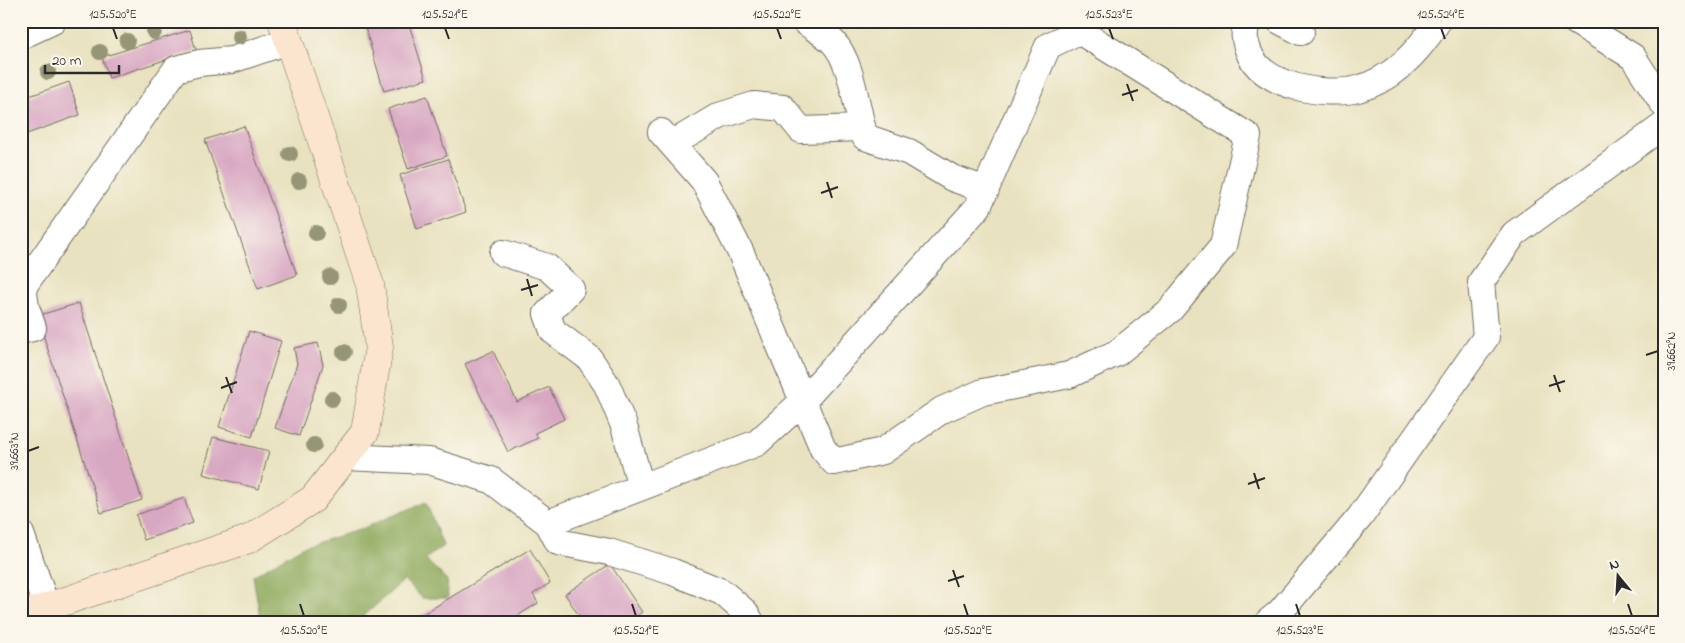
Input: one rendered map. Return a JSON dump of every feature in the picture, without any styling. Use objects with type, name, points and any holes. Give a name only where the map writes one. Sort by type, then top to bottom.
[{"type":"main road","points":[[21,616],[249,540],[314,499],[364,432],[379,347],[372,294],[285,31]]},
{"type":"street","points":[[21,36],[53,21]]},
{"type":"street","points":[[804,21],[833,42],[852,78],[864,136],[909,152],[952,178],[986,190]]},
{"type":"street","points":[[1248,21],[1243,34],[1250,57],[1259,70],[1278,80],[1307,89],[1336,91],[1358,89],[1382,79],[1402,66],[1425,42],[1438,21]]},
{"type":"street","points":[[1575,21],[1633,57],[1664,105]]},
{"type":"street","points":[[21,331],[33,328],[26,307],[23,287],[176,70],[199,63],[232,60],[285,31]]},
{"type":"street","points":[[548,523],[757,443],[802,402],[978,207],[1048,46],[1079,31],[1248,136],[1223,246],[1170,310],[1117,353],[1069,375],[983,392],[942,410],[883,450],[834,462],[823,449],[802,402],[741,253],[704,180],[667,138],[720,116],[754,105],[783,108],[801,130],[862,128]]},
{"type":"street","points":[[1268,622],[1280,612],[1360,518],[1486,337],[1481,282],[1514,234],[1664,124]]},
{"type":"street","points":[[502,253],[548,267],[571,289],[547,314],[553,331],[589,358],[606,385],[624,426],[642,487]]},
{"type":"street","points":[[346,457],[429,461],[491,480],[548,523],[558,542],[609,552],[673,572],[722,592],[745,612],[752,622]]},
{"type":"street","points":[[21,534],[47,608]]},
{"type":"green space","points":[[426,502],[443,546],[425,559],[447,580],[448,598],[422,598],[404,580],[357,622],[261,622],[253,576],[302,547],[359,530]]},
{"type":"building","points":[[363,21],[408,21],[426,79],[384,91]]},
{"type":"building","points":[[190,30],[196,50],[109,78],[102,57]]},
{"type":"building","points":[[69,82],[80,115],[21,136],[21,99]]},
{"type":"building","points":[[427,96],[447,156],[408,169],[388,109]]},
{"type":"building","points":[[244,126],[297,275],[258,289],[205,140]]},
{"type":"building","points":[[448,159],[466,212],[417,229],[400,175]]},
{"type":"building","points":[[79,303],[142,500],[101,513],[37,316]]},
{"type":"building","points":[[249,331],[281,341],[252,437],[219,427]]},
{"type":"building","points":[[318,343],[323,365],[299,436],[275,428],[297,364],[294,348]]},
{"type":"building","points":[[493,351],[517,402],[549,387],[564,419],[535,433],[538,438],[508,452],[465,364]]},
{"type":"building","points":[[213,437],[269,451],[259,489],[203,474]]},
{"type":"building","points":[[184,498],[193,523],[144,540],[136,515]]},
{"type":"building","points":[[530,549],[550,583],[533,594],[538,603],[508,622],[410,622]]},
{"type":"building","points":[[610,564],[642,612],[628,622],[583,622],[565,594]]}]
